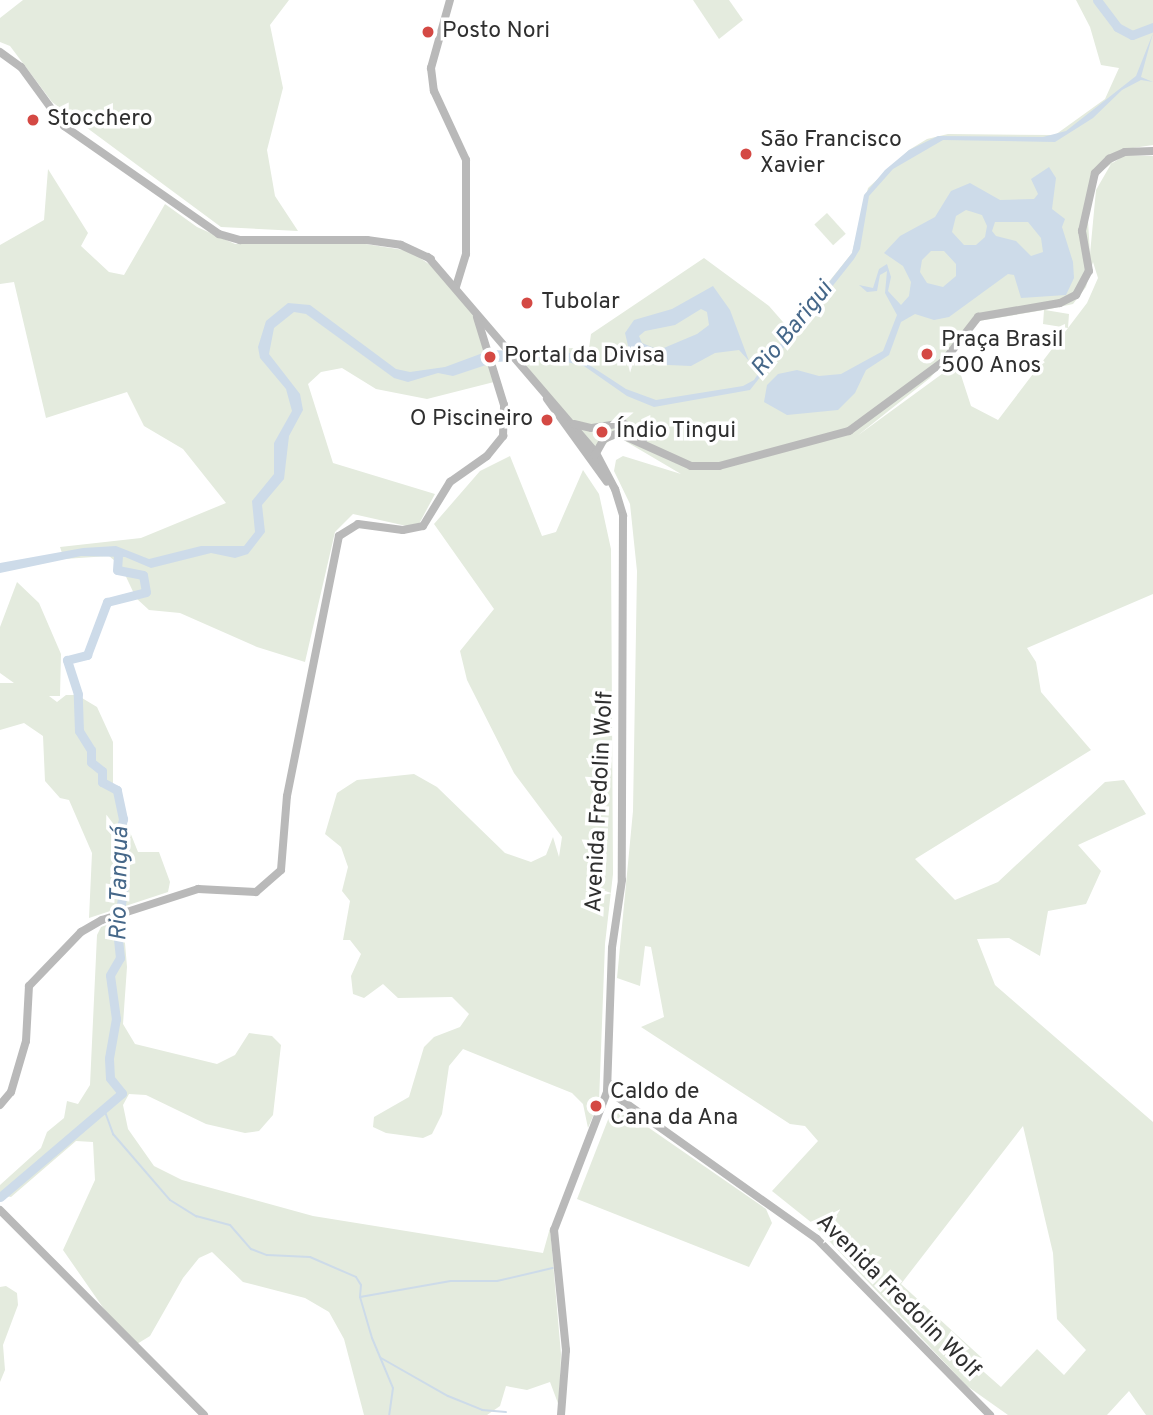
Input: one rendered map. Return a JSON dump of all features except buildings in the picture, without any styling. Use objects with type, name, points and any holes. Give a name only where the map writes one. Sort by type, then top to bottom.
[{"type":"main road","points":[[450,0],[431,78],[466,160],[465,262],[455,281]]},
{"type":"main road","name":"Avenida Fredolin Wolf","points":[[0,52],[21,67],[64,126],[219,234],[240,240],[367,240],[401,245],[428,257],[455,281],[498,336]]},
{"type":"main road","points":[[595,451],[609,436],[629,435],[691,466],[719,466],[835,438],[933,371],[978,317],[1070,299],[1081,289],[1089,271],[1082,231],[1095,173],[1109,159],[1125,152],[1153,151]]},
{"type":"main road","name":"Avenida Fredolin Wolf","points":[[455,281],[475,311],[595,451],[608,479],[624,535],[625,802],[607,1072],[610,1095],[638,1111],[817,1240],[990,1415]]},
{"type":"main road","points":[[0,1105],[11,1092],[26,1041],[29,986],[81,932],[102,920],[198,889],[256,892],[281,870],[292,768],[334,549],[345,529],[358,524],[403,530],[423,526],[450,482],[496,447],[507,422],[475,311]]},
{"type":"main road","points":[[487,347],[498,336]]},
{"type":"main road","points":[[568,422],[589,428],[623,423],[669,457]]},
{"type":"main road","points":[[589,428],[595,451]]},
{"type":"main road","points":[[561,1415],[566,1350],[555,1230],[561,1204],[601,1108],[610,1095]]},
{"type":"main road","points":[[0,1210],[204,1415]]},
{"type":"shaded area","points":[[23,0],[289,0],[270,25],[283,88],[267,150],[275,196],[298,231],[221,227],[52,102],[10,46],[0,42],[0,18]]},
{"type":"shaded area","points":[[693,0],[729,0],[743,20],[719,39]]},
{"type":"shaded area","points":[[1076,0],[1153,0],[1153,145],[1126,149],[1111,164],[1125,155],[1153,156],[1153,594],[1027,648],[1036,662],[1041,692],[1091,750],[915,859],[955,900],[998,882],[1105,782],[1124,780],[1146,814],[1078,845],[1101,871],[1086,904],[1048,911],[1040,956],[1009,938],[977,939],[995,985],[1153,1122],[1153,1415],[1146,1415],[1129,1391],[1107,1415],[1008,1415],[967,1386],[812,1223],[772,1191],[818,1141],[805,1126],[790,1124],[641,1027],[664,1017],[651,947],[645,946],[640,986],[617,978],[633,811],[637,571],[630,504],[614,471],[616,460],[623,456],[681,474],[620,438],[610,440],[596,453],[515,352],[572,348],[588,355],[591,334],[704,258],[769,306],[790,330],[852,253],[868,188],[909,150],[927,139],[948,134],[1055,135],[1105,99],[1119,68],[1101,65],[1090,27]],"holes":[[[1111,164],[1096,190],[1090,254],[1087,204],[1099,173]],[[1093,262],[1098,278],[1087,303],[1068,328],[1069,314],[1045,310],[1073,304],[1086,287]],[[1044,310],[1043,324],[1068,328],[998,420],[971,406],[957,363],[857,436],[930,378],[979,321]],[[1023,1126],[1053,1253],[1057,1319],[1086,1350],[1064,1375],[1037,1349],[1001,1387],[976,1365],[982,1358],[901,1284]]]},
{"type":"shaded area","points":[[48,169],[88,233],[81,246],[109,272],[124,275],[165,204],[197,227],[235,244],[353,242],[410,251],[436,269],[472,311],[494,382],[427,399],[376,389],[342,368],[321,372],[308,384],[333,463],[435,494],[419,524],[411,527],[353,514],[335,532],[305,662],[257,647],[180,613],[149,610],[136,598],[121,566],[109,556],[64,559],[60,547],[141,538],[226,503],[183,449],[144,426],[127,392],[46,418],[14,282],[0,284],[0,245],[44,220]]},
{"type":"shaded area","points":[[827,213],[846,234],[833,245],[814,224]]},
{"type":"shaded area","points":[[510,456],[542,536],[556,532],[583,470],[599,494],[611,549],[613,874],[605,944],[599,1102],[588,1128],[583,1104],[572,1093],[463,1049],[449,1066],[442,1114],[432,1134],[423,1138],[386,1133],[373,1127],[374,1117],[409,1097],[424,1047],[434,1037],[460,1027],[469,1014],[452,997],[398,998],[383,984],[364,998],[353,994],[351,976],[361,954],[350,940],[343,940],[350,901],[342,891],[348,867],[341,847],[325,834],[337,793],[357,780],[414,774],[437,787],[505,853],[531,862],[546,855],[553,837],[559,857],[562,837],[514,773],[467,680],[460,651],[494,609],[434,524],[480,471]]},
{"type":"shaded area","points":[[17,582],[39,603],[61,654],[60,696],[49,696],[57,702],[66,695],[77,695],[97,707],[113,742],[113,784],[128,827],[138,852],[159,852],[170,882],[168,892],[89,918],[92,853],[69,800],[60,798],[45,781],[43,736],[24,723],[0,730],[0,683],[14,683],[0,673],[0,627]]},
{"type":"shaded area","points":[[123,919],[127,967],[123,1024],[135,1044],[217,1064],[235,1055],[249,1033],[272,1036],[281,1045],[273,1115],[259,1131],[245,1133],[206,1124],[146,1095],[129,1094],[123,1105],[128,1129],[154,1166],[182,1180],[313,1216],[543,1253],[550,1228],[561,1354],[559,1406],[550,1382],[527,1390],[506,1386],[500,1406],[487,1415],[364,1415],[344,1339],[329,1312],[305,1298],[243,1282],[212,1252],[199,1258],[183,1278],[150,1336],[137,1344],[120,1332],[63,1250],[95,1180],[93,1142],[76,1141],[11,1197],[0,1195],[0,1185],[41,1148],[47,1132],[64,1118],[67,1101],[78,1104],[90,1085],[97,935],[101,927]]},
{"type":"shaded area","points":[[611,1112],[626,1112],[766,1209],[772,1223],[749,1267],[577,1199]]},
{"type":"shaded area","points":[[6,1286],[17,1293],[18,1305],[3,1345],[5,1370],[0,1382],[0,1287]]},
{"type":"water","name":"Rio Barigui","points":[[1153,33],[1141,77],[1153,82],[1141,80],[1122,90],[1093,118],[1055,142],[943,140],[893,169],[869,196],[860,249],[854,259],[750,390],[654,407],[627,396],[584,366],[554,359],[495,362],[453,376],[438,373],[408,382],[394,378],[306,314],[294,312],[274,328],[269,354],[300,394],[303,410],[289,436],[284,479],[262,505],[265,532],[248,554],[235,558],[211,553],[151,568],[125,557],[81,556],[0,573],[0,563],[83,548],[116,546],[149,559],[201,546],[244,546],[255,532],[252,501],[274,474],[274,443],[292,411],[286,389],[260,358],[258,347],[266,321],[288,303],[310,305],[396,369],[410,372],[445,367],[491,350],[571,353],[626,389],[656,400],[743,386],[754,380],[762,368],[755,360],[764,365],[852,253],[864,195],[885,170],[909,150],[938,136],[1043,137],[1066,131],[1136,76]]},
{"type":"water","points":[[1049,167],[1056,178],[1052,209],[1065,219],[1062,227],[1073,262],[1074,278],[1066,295],[1021,298],[1014,275],[1008,274],[949,317],[934,320],[915,314],[901,322],[889,355],[866,370],[855,393],[838,410],[787,415],[764,402],[767,385],[778,374],[797,370],[819,376],[841,374],[883,351],[897,315],[885,293],[887,271],[880,275],[877,291],[867,292],[859,285],[873,288],[879,269],[887,264],[891,277],[888,291],[901,305],[909,296],[911,282],[903,266],[884,253],[900,236],[935,217],[951,191],[970,183],[1000,200],[1034,199],[1038,194],[1031,179]],"holes":[[[966,210],[982,215],[987,226],[985,237],[976,245],[964,245],[952,232],[956,216]],[[995,222],[1028,222],[1041,238],[1043,252],[1031,256],[1016,241],[996,236],[992,231]],[[931,251],[944,251],[956,264],[956,276],[943,287],[927,283],[920,272],[922,260]]]},
{"type":"water","points":[[713,286],[730,310],[749,361],[739,350],[715,353],[691,366],[646,364],[630,354],[625,333],[634,320],[672,309]],"holes":[[[701,309],[707,312],[709,325],[697,334],[659,350],[642,343],[639,336],[645,331],[675,325]]]},
{"type":"waterway","points":[[1097,0],[1117,27],[1132,35],[1153,27]]},
{"type":"waterway","name":"Rio Tanguá","points":[[0,1197],[122,1093],[110,1078],[109,1058],[116,1019],[110,975],[120,958],[117,929],[125,879],[125,849],[118,838],[123,819],[117,790],[102,782],[102,771],[91,762],[91,750],[79,731],[78,694],[67,660],[87,655],[107,602],[146,592],[143,575],[117,570],[118,554]]},
{"type":"waterway","points":[[104,1109],[113,1134],[170,1200],[196,1216],[230,1225],[251,1249],[267,1255],[310,1257],[356,1277],[361,1285],[360,1297],[372,1338],[393,1388],[389,1415]]},
{"type":"waterway","points":[[360,1297],[451,1281],[497,1281],[553,1268]]},
{"type":"waterway","points":[[381,1358],[448,1396],[482,1410],[506,1412]]},
{"type":"place","name":"Posto Nori","points":[[428,32]]},
{"type":"place","name":"Stocchero","points":[[33,120]]},
{"type":"place","name":"São Francisco Xavier","points":[[746,154]]},
{"type":"place","name":"Tubolar","points":[[527,303]]},
{"type":"place","name":"Praça Brasil 500 Anos","points":[[927,354]]},
{"type":"place","name":"Portal da Divisa","points":[[490,357]]},
{"type":"place","name":"O Piscineiro","points":[[547,420]]},
{"type":"place","name":"Índio Tingui","points":[[602,432]]},
{"type":"place","name":"Caldo de Cana da Ana","points":[[596,1106]]}]
